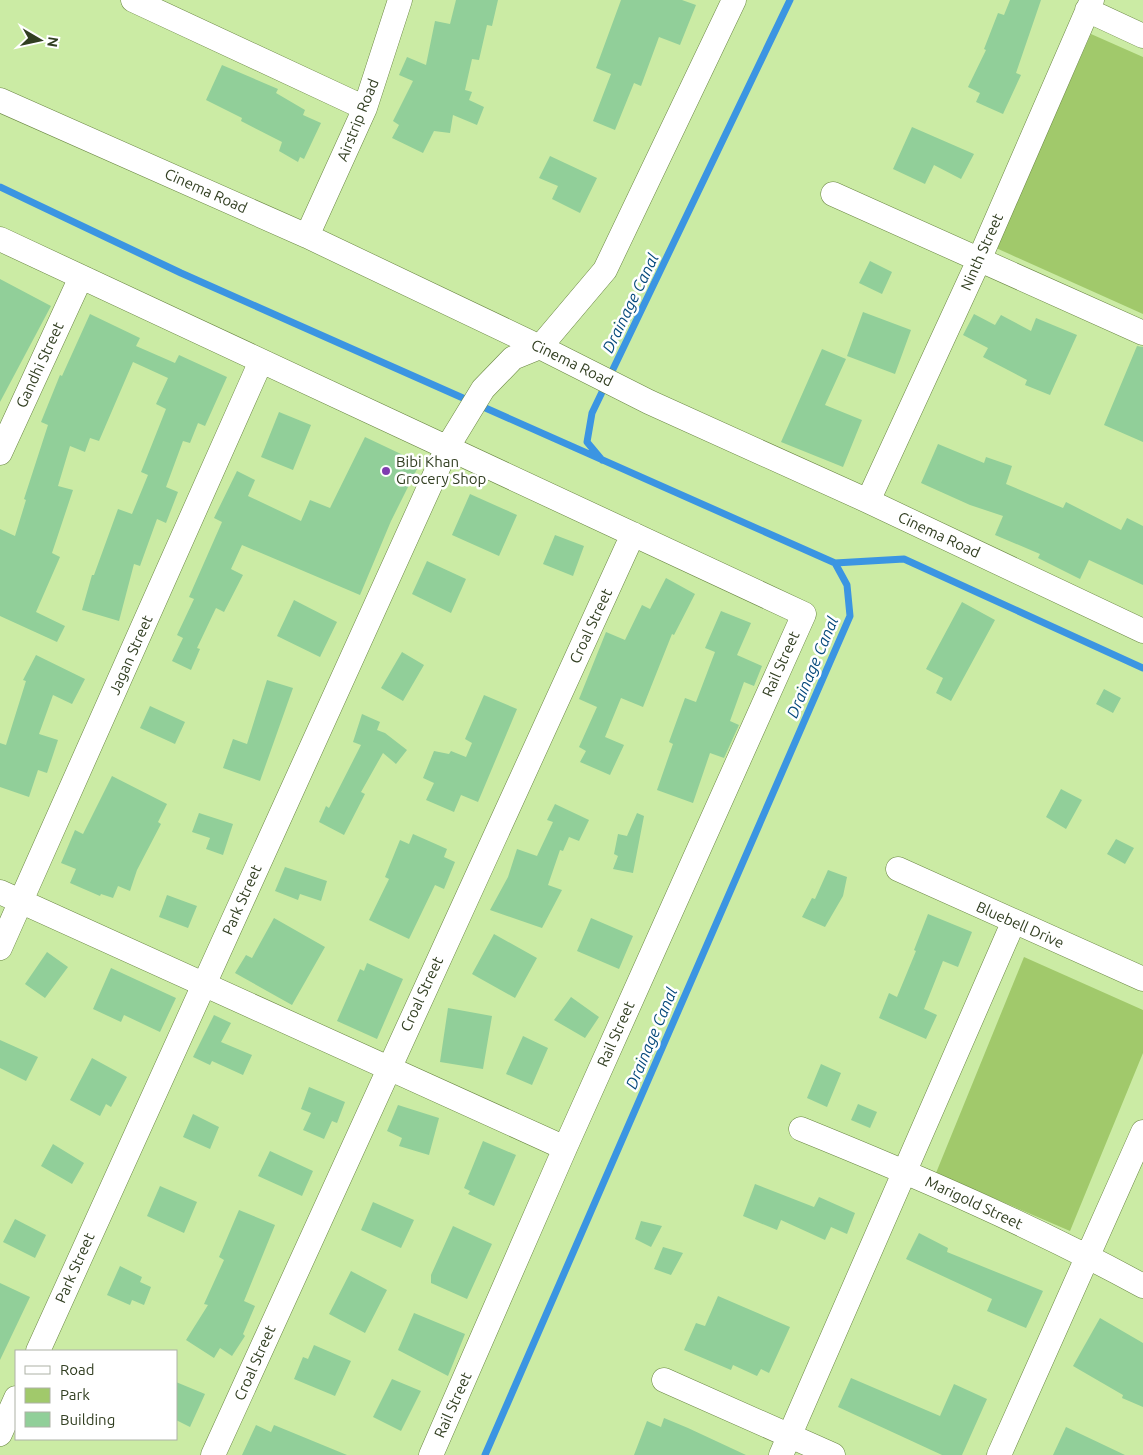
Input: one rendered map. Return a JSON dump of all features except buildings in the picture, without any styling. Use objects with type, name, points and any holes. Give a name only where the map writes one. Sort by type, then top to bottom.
[{"type":"street","points":[[133,0],[365,108]]},
{"type":"street","name":"Airstrip Road","points":[[307,236],[365,108],[400,0]]},
{"type":"street","points":[[540,347],[605,270],[734,0]]},
{"type":"street","points":[[1089,5],[1143,36]]},
{"type":"street","name":"Ninth Street","points":[[868,501],[978,260],[1089,5]]},
{"type":"street","name":"Cinema Road","points":[[0,100],[307,236],[540,347],[649,402],[868,501],[1143,631]]},
{"type":"street","points":[[833,194],[1143,333]]},
{"type":"street","points":[[0,239],[632,534]]},
{"type":"street","name":"Gandhi Street","points":[[0,453],[81,277]]},
{"type":"street","name":"Park Street","points":[[38,1350],[447,448],[483,389],[513,358],[540,347]]},
{"type":"street","name":"Jagan Street","points":[[0,948],[10,897],[262,361]]},
{"type":"street","name":"Rail Street","points":[[431,1455],[565,1148],[804,614],[632,534]]},
{"type":"street","name":"Croal Street","points":[[214,1455],[632,534]]},
{"type":"street","name":"Bluebell Drive","points":[[898,869],[1013,923],[1143,979]]},
{"type":"street","points":[[10,897],[565,1148]]},
{"type":"street","points":[[785,1446],[1013,923]]},
{"type":"street","name":"Marigold Street","points":[[801,1129],[904,1171],[1089,1256],[1143,1286]]},
{"type":"street","points":[[999,1455],[1143,1132]]},
{"type":"street","points":[[664,1380],[785,1446],[833,1455]]},
{"type":"street","points":[[0,1434],[15,1400]]},
{"type":"green space","points":[[1091,34],[1143,57],[1143,314],[996,248]]},
{"type":"green space","points":[[1024,957],[1143,1010],[1143,1053],[1070,1231],[936,1173]]},
{"type":"waterway","name":"Drainage Canal","points":[[602,460],[587,442],[592,413],[790,0]]},
{"type":"waterway","name":"Drainage Canal","points":[[0,187],[181,273],[835,563],[847,585],[850,616],[485,1455]]},
{"type":"waterway","points":[[835,563],[904,559],[1143,668]]},
{"type":"place","name":"Bibi Khan Grocery Shop","points":[[386,471]]}]
